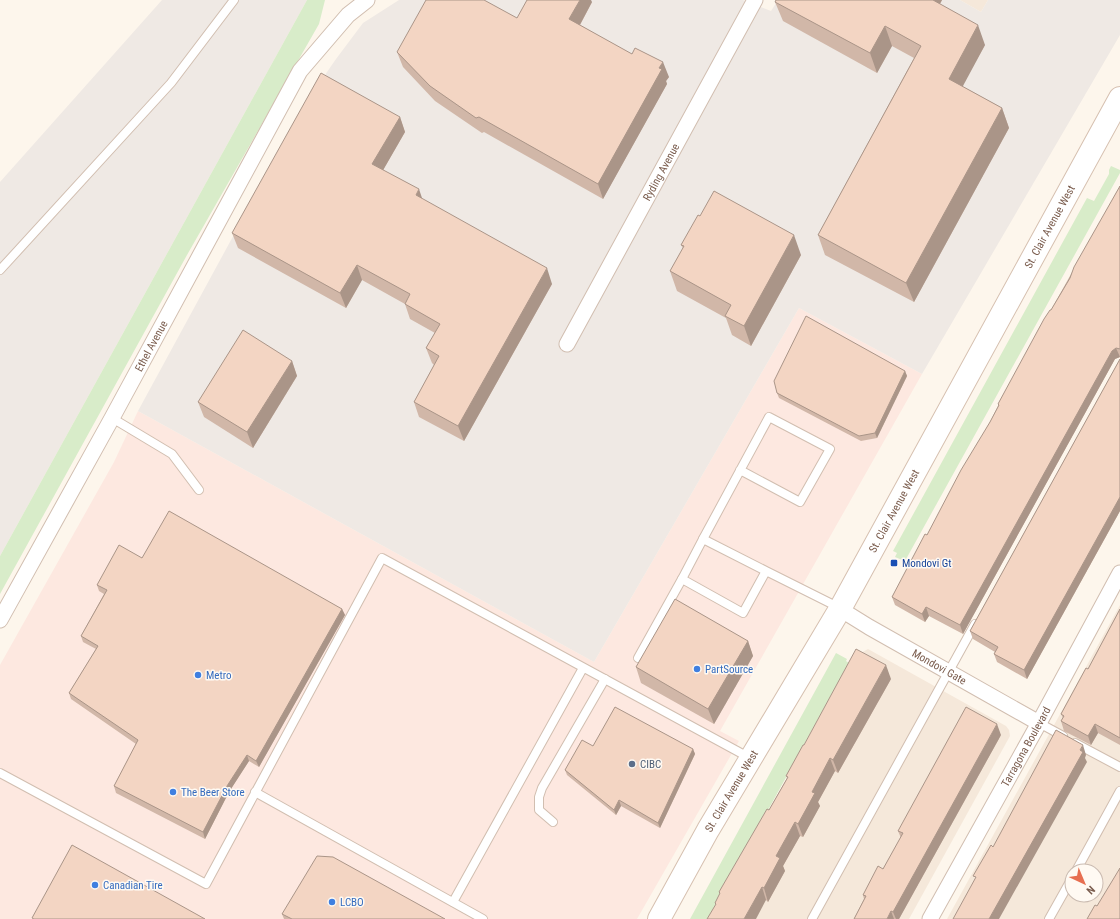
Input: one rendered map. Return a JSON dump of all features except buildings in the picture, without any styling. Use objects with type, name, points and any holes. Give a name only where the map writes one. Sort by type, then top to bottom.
[{"type":"main road","name":"St. Clair Avenue West","points":[[659,919],[708,830],[840,609],[1120,98]]},
{"type":"street","name":"Ethel Avenue","points":[[0,620],[112,418],[300,71],[348,15],[367,0]]},
{"type":"street","name":"Ryding Avenue","points":[[567,344],[755,0]]},
{"type":"street","name":"Tarragona Boulevard","points":[[930,919],[1039,723],[1120,573]]},
{"type":"street","name":"Mondovi Gate","points":[[840,609],[869,627],[1039,723]]},
{"type":"lane","points":[[0,270],[171,83],[234,0]]},
{"type":"lane","points":[[638,658],[682,579],[740,470],[769,417],[830,449],[800,502],[740,470]]},
{"type":"lane","points":[[112,418],[172,454],[199,490]]},
{"type":"lane","points":[[703,539],[840,609]]},
{"type":"lane","points":[[0,773],[206,884],[382,558],[751,758]]},
{"type":"lane","points":[[682,579],[743,613],[766,571]]},
{"type":"lane","points":[[812,919],[978,618]]},
{"type":"lane","points":[[453,902],[583,668]]},
{"type":"lane","points":[[553,822],[539,810],[539,797],[542,788],[605,679]]},
{"type":"lane","points":[[1039,723],[1120,767]]},
{"type":"lane","points":[[1080,863],[1120,791]]},
{"type":"lane","points":[[255,792],[483,919]]},
{"type":"lane","points":[[1049,919],[1064,892]]},
{"type":"shaded area","points":[[162,0],[307,0],[0,556],[0,182]]},
{"type":"shaded area","points":[[399,0],[743,0],[771,11],[778,0],[960,0],[981,12],[988,0],[1120,0],[1120,35],[922,374],[799,308],[594,662],[138,411],[305,104],[363,23]]},
{"type":"shaded area","points":[[960,0],[988,0],[981,12]]},
{"type":"shaded area","points":[[799,308],[922,374],[720,731],[739,741],[637,919],[0,919],[0,665],[114,462],[138,411],[594,662]]},
{"type":"shaded area","points":[[1120,605],[1120,919],[947,919]]},
{"type":"shaded area","points":[[868,649],[1006,726],[1009,730],[1010,736],[909,919],[713,919],[859,654]]},
{"type":"green space","points":[[307,0],[325,0],[319,24],[187,255],[0,594],[0,556]]},
{"type":"green space","points":[[1111,166],[1120,170],[1120,173],[905,561],[895,557],[897,553],[893,551],[1087,198],[1094,201],[1109,174]]},
{"type":"green space","points":[[836,653],[847,659],[846,661],[849,663],[708,919],[690,919]]},
{"type":"place","name":"Mondovi Gt","points":[[894,563]]},
{"type":"place","name":"PartSource","points":[[697,669]]},
{"type":"place","name":"Metro","points":[[198,675]]},
{"type":"place","name":"CIBC","points":[[632,764]]},
{"type":"place","name":"The Beer Store","points":[[173,792]]},
{"type":"place","name":"Canadian Tire","points":[[95,885]]},
{"type":"place","name":"LCBO","points":[[332,902]]}]
